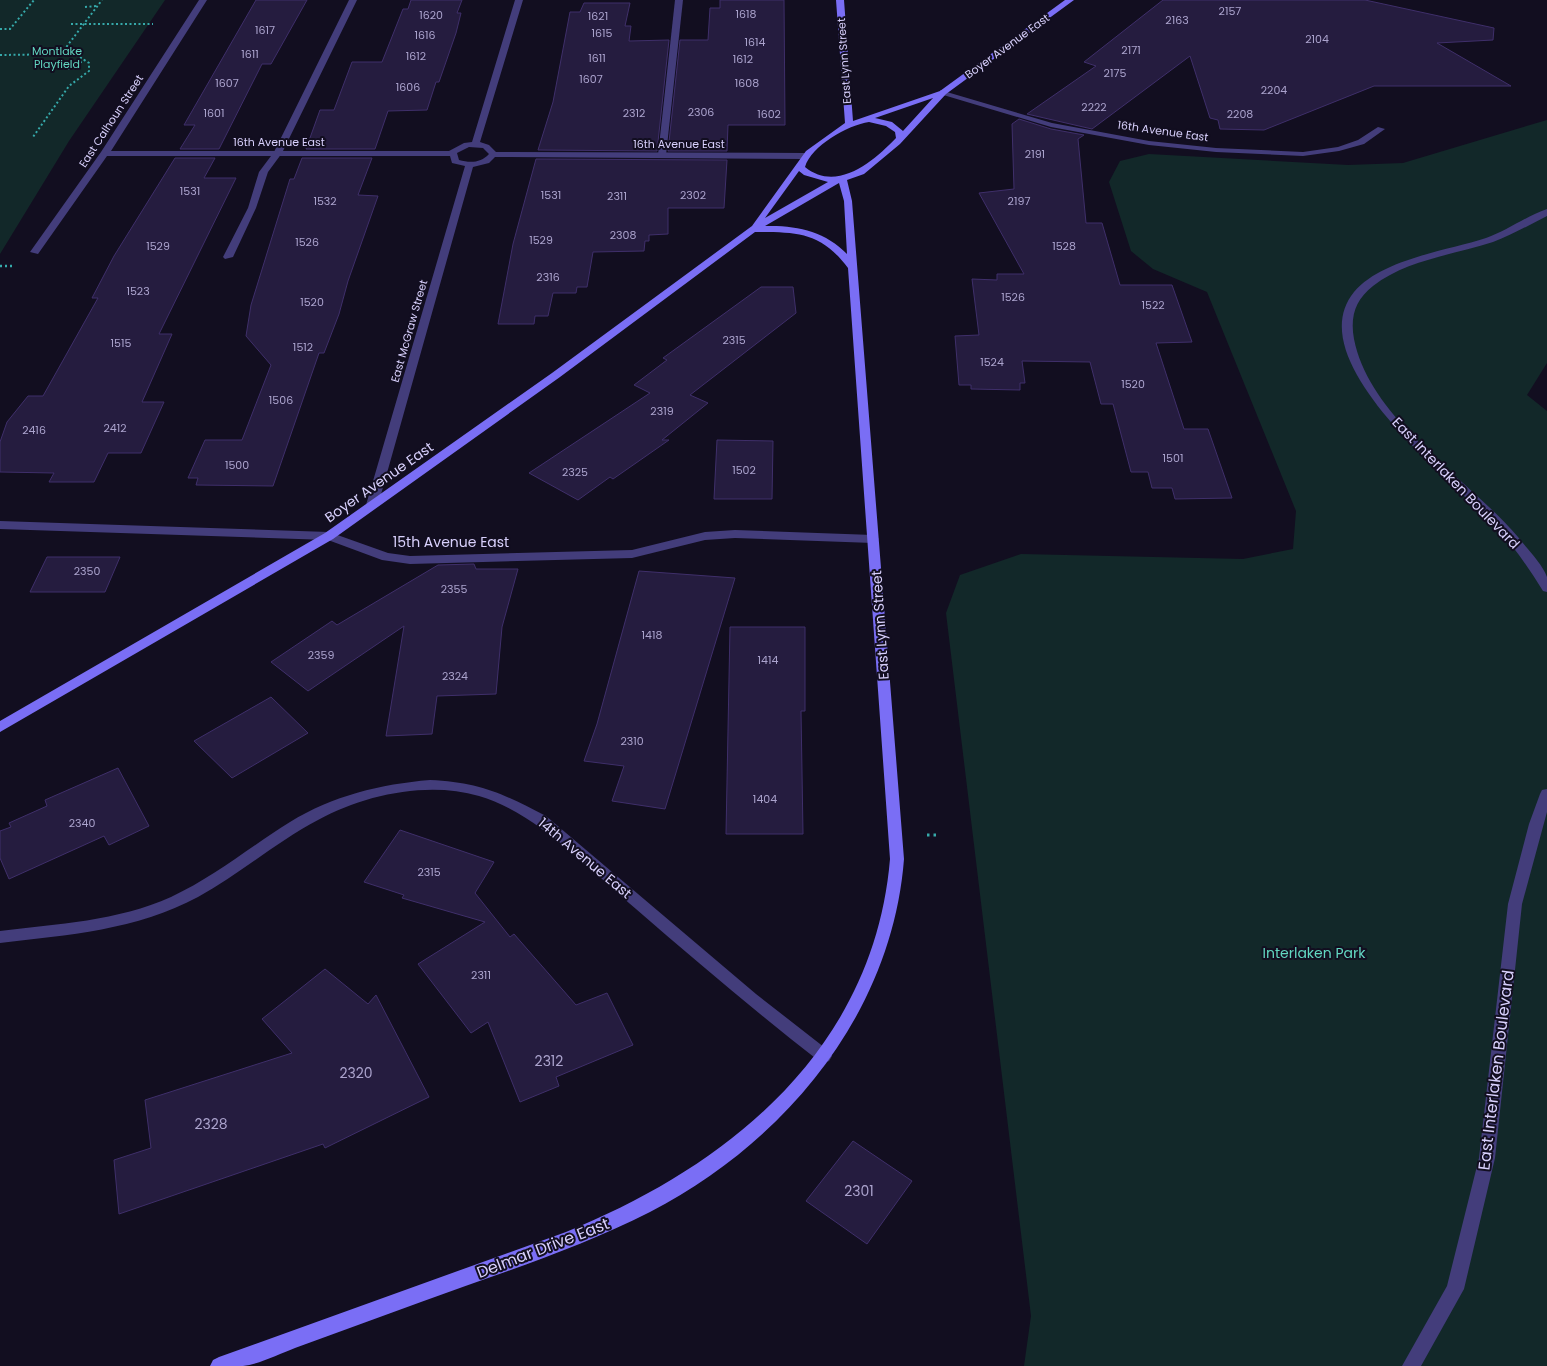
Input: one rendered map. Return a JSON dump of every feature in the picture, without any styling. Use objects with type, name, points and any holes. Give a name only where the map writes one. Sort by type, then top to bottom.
[{"type":"street","name":"East Calhoun Street","points":[[35,252],[105,153],[203,0]]},
{"type":"street","points":[[228,257],[253,206],[263,171],[267,163],[278,153],[353,0]]},
{"type":"street","points":[[475,145],[519,0]]},
{"type":"street","points":[[662,155],[679,0]]},
{"type":"street","name":"East Lynn Street","points":[[840,0],[851,123]]},
{"type":"street","name":"Boyer Avenue East","points":[[0,727],[328,536],[556,375],[753,229],[841,179],[862,172],[897,142],[943,92],[1070,0]]},
{"type":"street","name":"16th Avenue East","points":[[943,92],[1051,125],[1149,143],[1216,150],[1303,154],[1339,149],[1361,142],[1381,129]]},
{"type":"street","name":"Boyer Avenue East","points":[[753,229],[804,157],[851,123],[943,92]]},
{"type":"street","points":[[851,123],[872,120],[883,122],[899,131],[900,137]]},
{"type":"street","points":[[475,145],[490,148],[493,154],[487,161],[470,164],[455,161],[452,154],[461,147],[475,145]]},
{"type":"street","name":"16th Avenue East","points":[[105,153],[452,154]]},
{"type":"street","name":"16th Avenue East","points":[[493,154],[804,157]]},
{"type":"street","points":[[804,157],[801,168],[807,173],[817,178],[841,179]]},
{"type":"street","name":"East McGraw Street","points":[[372,505],[470,164]]},
{"type":"street","name":"East Lynn Street","points":[[824,1056],[845,1023],[866,984],[880,949],[895,886],[896,834],[854,269],[848,201],[841,179]]},
{"type":"street","name":"East Interlaken Boulevard","points":[[1547,212],[1520,227],[1489,240],[1446,251],[1378,278],[1358,293],[1348,308],[1345,327],[1353,356],[1375,393],[1406,434],[1500,524],[1541,576],[1547,588]]},
{"type":"street","points":[[753,229],[778,228],[817,235],[838,248],[854,269]]},
{"type":"street","name":"15th Avenue East","points":[[0,525],[328,536],[386,557],[410,560],[632,554],[705,536],[735,534],[873,539]]},
{"type":"street","name":"14th Avenue East","points":[[0,937],[102,923],[173,903],[207,884],[322,811],[366,794],[436,786],[476,790],[507,801],[541,820],[751,999],[824,1056]]},
{"type":"street","name":"East Interlaken Boulevard","points":[[1411,1366],[1455,1289],[1487,1158],[1515,904],[1536,824],[1547,794]]},
{"type":"street","name":"Delmar Drive East","points":[[219,1366],[563,1242],[636,1210],[673,1190],[740,1142],[796,1088],[824,1056]]},
{"type":"path","points":[[0,29],[10,29],[34,0]]},
{"type":"path","points":[[61,54],[102,0]]},
{"type":"path","points":[[85,7],[97,6]]},
{"type":"path","points":[[71,24],[156,24]]},
{"type":"path","points":[[0,55],[74,54],[89,63],[89,71],[69,86],[32,137]]},
{"type":"path","points":[[68,69],[85,60]]},
{"type":"path","points":[[0,266],[15,265]]},
{"type":"green space","name":"Montlake Playfield","points":[[0,0],[165,0],[69,141],[0,254]]},
{"type":"green space","name":"Interlaken Park","points":[[1547,120],[1547,363],[1527,395],[1547,411],[1547,1366],[1024,1366],[1031,1316],[946,613],[960,575],[1021,554],[1243,559],[1293,549],[1296,511],[1207,292],[1153,269],[1131,251],[1109,182],[1120,161],[1149,154],[1348,165],[1403,163]]},
{"type":"building","points":[[256,0],[307,0],[271,64],[262,64],[219,149],[180,149],[195,125],[184,125]]},
{"type":"building","points":[[411,0],[462,0],[457,13],[461,13],[456,33],[427,110],[388,111],[375,149],[306,149],[320,110],[334,110],[352,62],[382,62],[403,9],[408,9]]},
{"type":"building","points":[[720,0],[784,0],[785,125],[728,125],[727,151],[668,151],[680,40],[708,40],[710,8],[720,8]]},
{"type":"building","points":[[1163,0],[1365,0],[1494,28],[1493,40],[1437,43],[1511,86],[1374,86],[1264,130],[1220,129],[1218,120],[1210,118],[1190,56],[1092,129],[1027,114],[1096,66],[1084,62]]},
{"type":"building","points":[[584,3],[630,3],[625,26],[631,26],[629,41],[669,40],[657,151],[538,150],[553,102],[570,12],[580,12]]},
{"type":"building","points":[[1019,119],[1051,129],[1084,135],[1078,139],[1086,223],[1102,223],[1120,285],[1172,285],[1192,342],[1156,343],[1184,429],[1208,429],[1232,498],[1175,499],[1172,488],[1152,488],[1148,472],[1131,472],[1113,404],[1101,404],[1090,362],[1022,361],[1025,383],[1020,383],[1020,390],[971,389],[971,385],[959,385],[955,336],[979,335],[972,279],[997,280],[997,274],[1024,274],[979,193],[1014,189],[1012,124]]},
{"type":"building","points":[[175,158],[215,158],[204,178],[236,178],[159,334],[172,334],[142,402],[164,402],[141,453],[108,453],[94,482],[49,482],[54,473],[0,472],[0,442],[7,422],[28,396],[43,396],[98,298],[92,298],[114,256]]},
{"type":"building","points":[[302,158],[372,158],[358,195],[378,196],[348,281],[339,314],[324,353],[319,353],[273,486],[196,485],[198,478],[188,478],[205,440],[242,440],[271,365],[246,336],[251,305],[290,179],[294,179]]},
{"type":"building","points":[[536,159],[727,160],[724,208],[668,208],[668,234],[649,235],[649,241],[645,241],[644,251],[593,252],[587,287],[577,287],[576,293],[553,293],[548,316],[535,316],[534,324],[498,324],[513,244]]},
{"type":"building","points":[[761,287],[793,287],[796,313],[690,395],[708,403],[662,440],[669,440],[613,479],[610,477],[578,500],[529,473],[650,393],[634,385],[667,360],[663,358]]},
{"type":"building","points":[[717,440],[773,441],[772,499],[714,499]]},
{"type":"building","points":[[47,557],[120,557],[105,592],[30,592]]},
{"type":"building","points":[[474,564],[476,569],[518,569],[502,627],[496,694],[437,696],[432,734],[386,736],[404,626],[308,691],[271,662],[332,621],[337,625],[438,565]]},
{"type":"building","points":[[639,571],[735,578],[665,809],[612,801],[624,766],[584,761],[597,724]]},
{"type":"building","points":[[730,627],[805,627],[805,711],[801,711],[803,834],[726,834]]},
{"type":"building","points":[[271,697],[308,733],[232,778],[194,741]]},
{"type":"building","points":[[118,768],[149,826],[109,845],[104,836],[9,879],[0,858],[0,831],[11,827],[9,823],[47,806],[45,800]]},
{"type":"building","points":[[400,830],[494,862],[475,893],[510,937],[514,934],[576,1005],[607,993],[633,1045],[556,1077],[559,1086],[520,1102],[488,1022],[471,1033],[418,964],[485,922],[402,898],[404,895],[364,882]]},
{"type":"building","points":[[325,969],[368,1004],[376,995],[429,1097],[325,1148],[323,1144],[119,1214],[114,1160],[151,1148],[145,1100],[292,1053],[262,1019]]},
{"type":"building","points":[[853,1141],[912,1181],[867,1244],[806,1201]]}]
